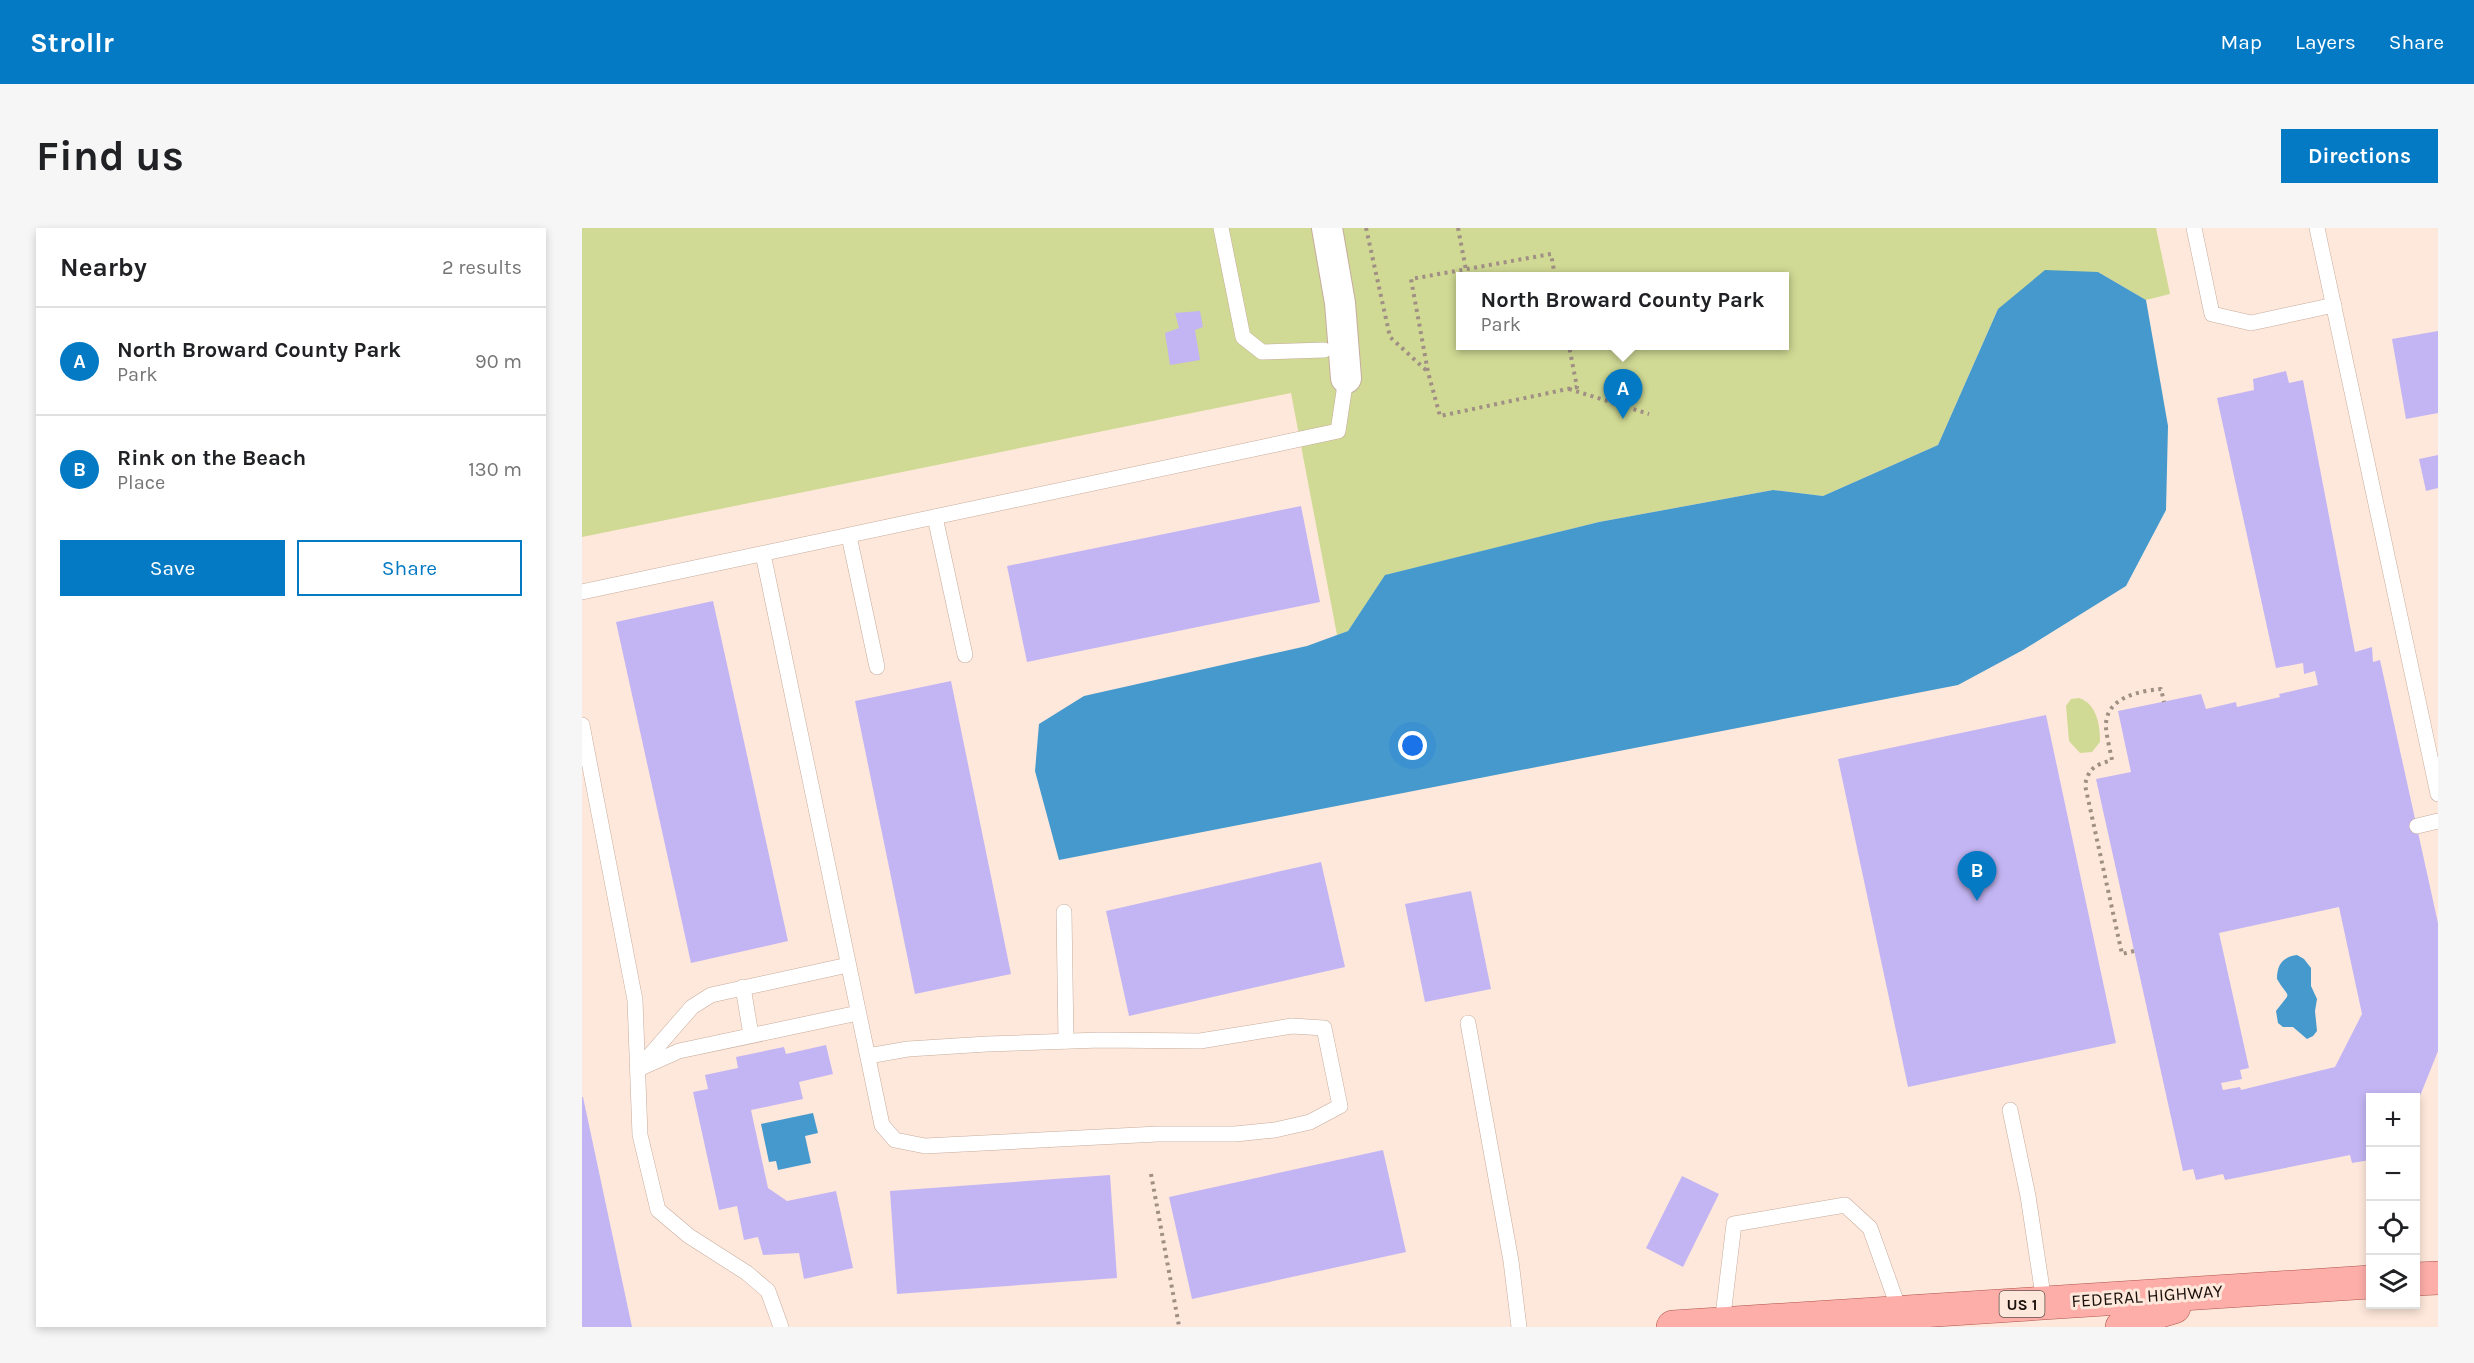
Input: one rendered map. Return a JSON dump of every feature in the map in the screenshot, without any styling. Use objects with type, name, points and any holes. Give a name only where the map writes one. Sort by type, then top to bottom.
[{"type":"main road","points":[[2420,1279],[2438,1278]]},
{"type":"main road","name":"FEDERAL HIGHWAY","points":[[1673,1327],[1900,1312],[2041,1315],[2227,1291],[2366,1282]]},
{"type":"main road","points":[[2122,1327],[2133,1319],[2227,1291]]},
{"type":"street","points":[[1327,228],[1340,303],[1338,363]]},
{"type":"lane","points":[[582,592],[1338,431],[1338,363],[1262,352],[1243,337],[1221,228]]},
{"type":"lane","points":[[2194,228],[2212,314],[2251,322],[2334,305]]},
{"type":"lane","points":[[2317,228],[2438,794]]},
{"type":"lane","points":[[935,518],[965,655]]},
{"type":"lane","points":[[849,536],[877,667]]},
{"type":"lane","points":[[763,554],[882,1125],[895,1140],[925,1146],[1158,1134],[1235,1134],[1275,1130],[1310,1122],[1340,1106],[1324,1028],[1292,1026],[1200,1041],[1066,1041],[908,1049],[868,1056]]},
{"type":"lane","points":[[582,725],[635,1000],[640,1135],[658,1210],[689,1236],[747,1273],[768,1291],[781,1327]]},
{"type":"lane","points":[[2417,825],[2438,821]]},
{"type":"lane","points":[[1064,912],[1066,1041]]},
{"type":"lane","points":[[638,1069],[692,1007],[711,995],[848,965]]},
{"type":"lane","points":[[743,987],[751,1035]]},
{"type":"lane","points":[[638,1069],[680,1051],[858,1012]]},
{"type":"lane","points":[[1468,1023],[1511,1260],[1519,1327]]},
{"type":"lane","points":[[2010,1110],[2028,1196],[2041,1315]]},
{"type":"lane","points":[[1722,1324],[1734,1224],[1845,1204],[1870,1228],[1900,1312]]},
{"type":"path","points":[[1366,228],[1390,337],[1428,372]]},
{"type":"path","points":[[1458,228],[1466,270]]},
{"type":"path","points":[[1554,272],[1551,254],[1411,279],[1428,372],[1440,416],[1577,387],[1570,350]]},
{"type":"path","points":[[1568,389],[1649,414]]},
{"type":"path","points":[[2134,951],[2122,954],[2085,785],[2088,773],[2095,765],[2112,760],[2106,727],[2107,717],[2112,707],[2122,698],[2140,691],[2161,688],[2164,702]]},
{"type":"path","points":[[1151,1174],[1179,1326]]},
{"type":"green space","points":[[582,228],[2156,228],[2170,294],[2146,300],[2098,272],[1998,309],[1938,445],[1823,496],[1773,490],[1599,522],[1386,575],[1348,631],[1337,635],[1291,393],[582,537]]},
{"type":"green space","points":[[2079,698],[2094,710],[2098,722],[2100,742],[2092,752],[2080,753],[2069,741],[2066,706],[2071,699]]},
{"type":"water","points":[[2045,270],[2098,272],[2146,300],[2168,426],[2166,510],[2126,586],[2023,650],[1958,685],[1059,860],[1035,771],[1039,724],[1084,696],[1307,646],[1348,631],[1385,575],[1599,522],[1773,490],[1823,496],[1938,445],[1998,309]]},
{"type":"water","points":[[2297,955],[2304,959],[2311,968],[2311,986],[2317,999],[2315,1011],[2317,1031],[2307,1039],[2293,1027],[2283,1027],[2278,1023],[2276,1011],[2287,997],[2287,993],[2277,979],[2278,969],[2288,957]]},
{"type":"water","points":[[813,1113],[818,1133],[805,1136],[811,1163],[778,1170],[776,1161],[769,1162],[761,1124]]},
{"type":"building","points":[[1200,311],[1203,327],[1195,330],[1200,360],[1170,365],[1165,333],[1179,328],[1175,313]]},
{"type":"building","points":[[2438,331],[2438,413],[2406,419],[2392,339]]},
{"type":"building","points":[[2286,371],[2289,383],[2303,380],[2355,652],[2372,647],[2373,662],[2380,660],[2438,923],[2438,1051],[2420,1096],[2420,1093],[2366,1093],[2366,1161],[2352,1163],[2350,1155],[2225,1180],[2223,1174],[2196,1180],[2193,1169],[2183,1171],[2096,779],[2131,772],[2118,711],[2201,694],[2206,709],[2236,702],[2237,707],[2318,685],[2315,671],[2304,674],[2303,663],[2276,668],[2217,398],[2254,390],[2253,379]],"holes":[[[2339,907],[2362,1014],[2335,1067],[2241,1090],[2240,1087],[2223,1090],[2221,1083],[2242,1079],[2240,1070],[2249,1068],[2219,933]]]},
{"type":"building","points":[[2438,455],[2438,488],[2426,491],[2419,459]]},
{"type":"building","points":[[1301,506],[1320,602],[1027,662],[1007,566]]},
{"type":"building","points":[[713,601],[788,941],[691,963],[616,622]]},
{"type":"building","points":[[951,681],[1011,974],[915,994],[855,701]]},
{"type":"building","points":[[2046,715],[2116,1043],[1908,1087],[1838,759]]},
{"type":"building","points":[[1321,862],[1345,967],[1129,1016],[1106,911]]},
{"type":"building","points":[[1471,891],[1491,989],[1425,1002],[1405,904]]},
{"type":"building","points":[[826,1045],[833,1074],[799,1082],[803,1099],[751,1110],[768,1188],[787,1201],[836,1191],[853,1268],[804,1279],[799,1253],[763,1255],[758,1237],[744,1240],[737,1206],[719,1210],[693,1092],[708,1089],[705,1075],[738,1068],[736,1057],[784,1047],[786,1054]]},
{"type":"building","points":[[583,1097],[632,1327],[582,1327]]},
{"type":"building","points":[[1383,1150],[1406,1252],[1192,1299],[1169,1197]]},
{"type":"building","points":[[1110,1175],[1117,1278],[897,1294],[890,1191]]},
{"type":"building","points":[[1682,1176],[1719,1194],[1683,1267],[1646,1248]]},
{"type":"place","name":"North Broward County Park","points":[[1623,419]]},
{"type":"place","name":"Rink on the Beach","points":[[1977,901]]}]
